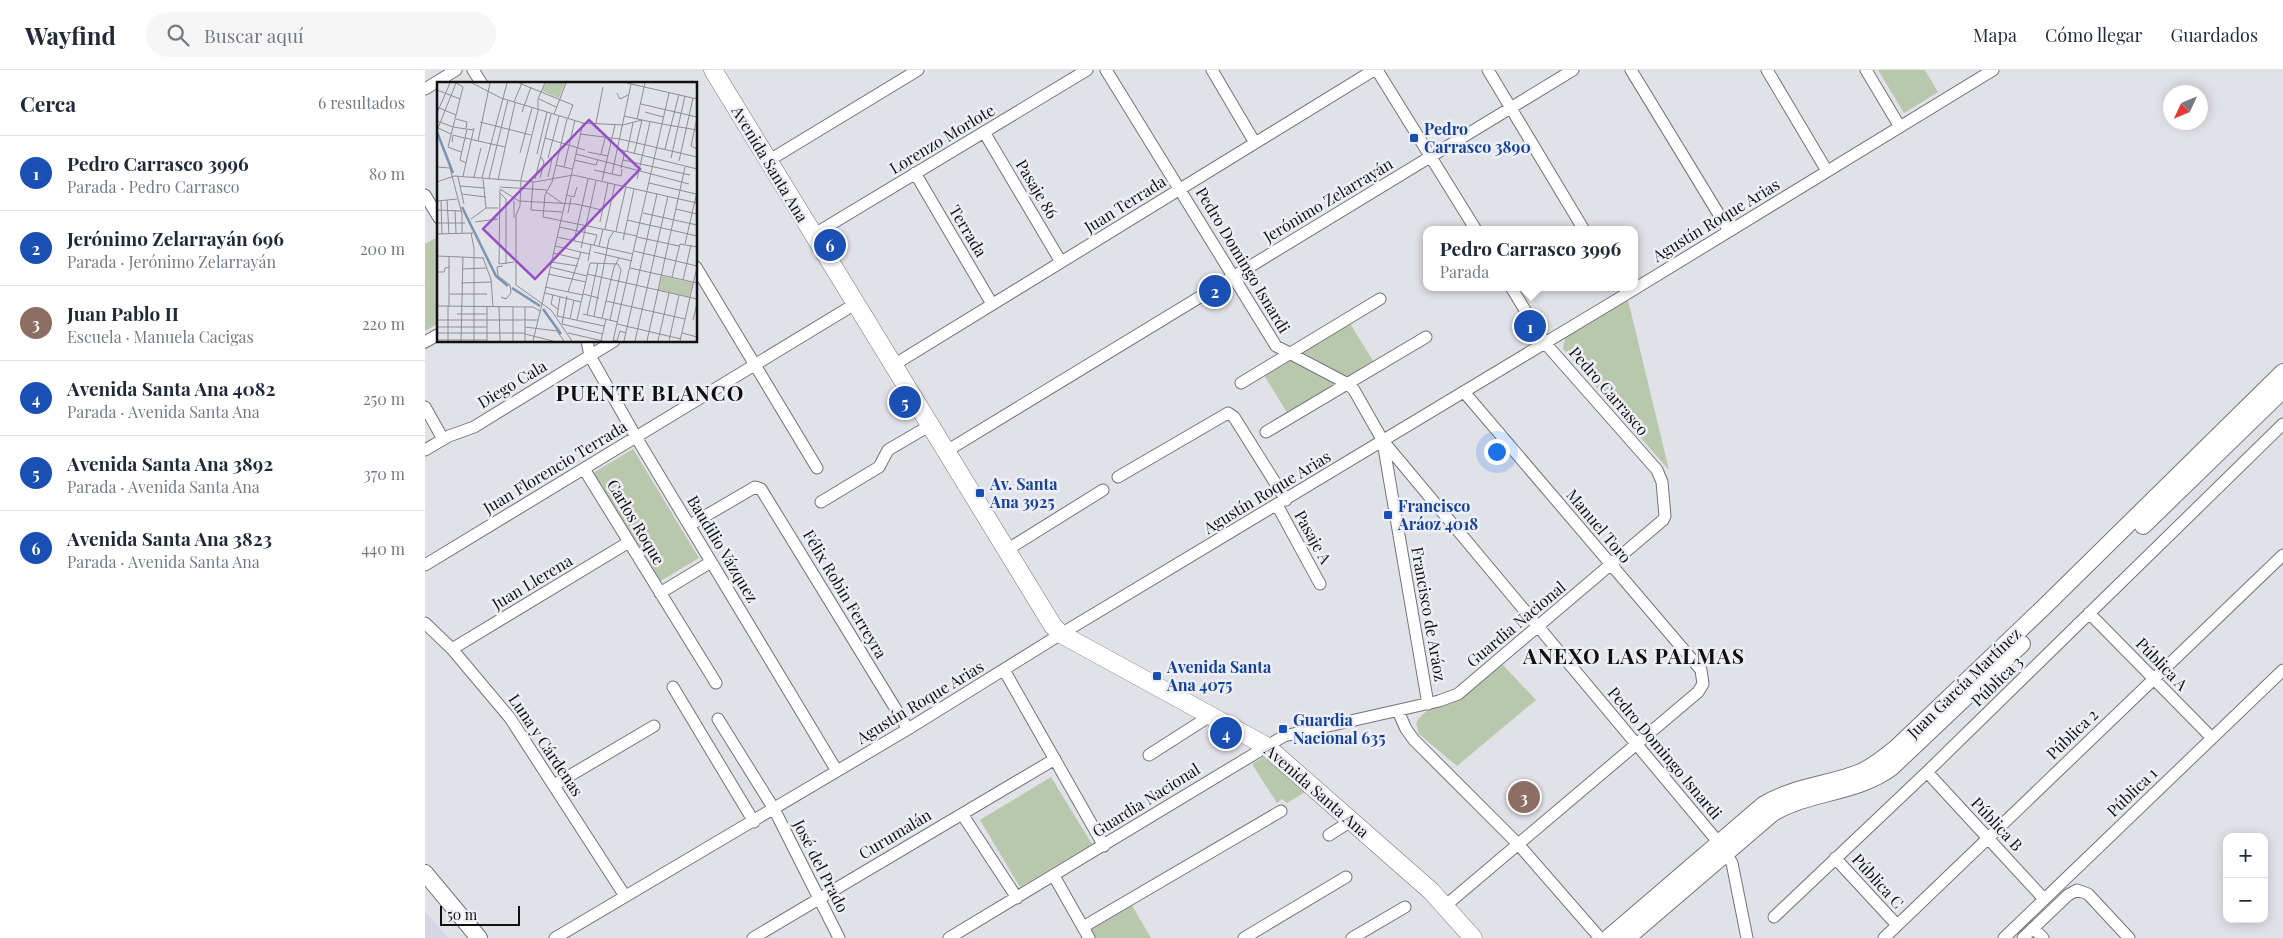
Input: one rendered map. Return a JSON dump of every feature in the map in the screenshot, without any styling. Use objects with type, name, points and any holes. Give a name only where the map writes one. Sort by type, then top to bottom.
[{"type":"main road","name":"Avenida Santa Ana","points":[[713,70],[1047,619],[1061,634],[1266,746],[1445,906],[1473,938]]},
{"type":"main road","name":"Juan García Martínez","points":[[1627,938],[1722,847],[1757,810],[1793,790],[1859,772],[1883,758],[2043,608],[2283,372]]},
{"type":"main road","name":"Juan García Martínez","points":[[1609,938],[1722,847],[1783,806],[1857,786],[1871,781],[1891,768],[2283,390]]},
{"type":"main road","points":[[425,873],[479,938]]},
{"type":"street","points":[[425,89],[456,70]]},
{"type":"street","points":[[473,70],[481,82]]},
{"type":"street","points":[[768,161],[918,70]]},
{"type":"street","name":"Lorenzo Morlote","points":[[813,235],[1087,70]]},
{"type":"street","name":"Pedro Domingo Isnardi","points":[[1107,70],[1235,276],[1276,346],[1348,384],[1354,390],[1383,441],[1722,847],[1732,863],[1747,938]]},
{"type":"street","points":[[1212,70],[1255,143]]},
{"type":"street","points":[[1376,70],[1474,226]]},
{"type":"street","name":"Juan Terrada","points":[[893,366],[1376,70]]},
{"type":"street","points":[[1487,70],[1581,226]]},
{"type":"street","name":"Jerónimo Zelarrayán","points":[[945,452],[1573,70]]},
{"type":"street","points":[[1631,70],[1729,231]]},
{"type":"street","points":[[1767,70],[1827,171]]},
{"type":"street","points":[[1866,70],[1900,127]]},
{"type":"street","name":"Agustín Roque Arias","points":[[1638,282],[1729,231],[1993,70]]},
{"type":"street","name":"Pasaje 86","points":[[984,132],[1061,262]]},
{"type":"street","name":"Terrada","points":[[915,173],[993,304]]},
{"type":"street","points":[[425,195],[437,215]]},
{"type":"street","points":[[697,271],[701,287],[754,364],[817,468]]},
{"type":"street","name":"Pedro Carrasco","points":[[1513,291],[1545,343],[1657,470],[1662,482],[1665,516],[1663,520]]},
{"type":"street","name":"Agustín Roque Arias","points":[[555,938],[754,822],[1061,634],[1281,503],[1545,343],[1621,292]]},
{"type":"street","points":[[1241,384],[1381,299]]},
{"type":"street","name":"Juan Florencio Terrada","points":[[425,564],[855,304]]},
{"type":"street","points":[[425,342],[437,335]]},
{"type":"street","points":[[1266,432],[1426,337]]},
{"type":"street","name":"Baudilio Vázquez","points":[[587,342],[590,356],[636,437],[837,771]]},
{"type":"street","name":"Diego Cala","points":[[425,450],[443,439],[474,427],[612,342]]},
{"type":"street","name":"Manuel Toro","points":[[1464,392],[1701,670],[1703,684],[1698,692],[1636,744]]},
{"type":"street","points":[[425,407],[443,439]]},
{"type":"street","name":"Pasaje A","points":[[1118,477],[1228,413],[1233,416],[1281,503],[1320,584]]},
{"type":"street","name":"Pública 3","points":[[1774,917],[1927,772],[2283,424]]},
{"type":"street","points":[[821,502],[879,467],[888,450],[929,426]]},
{"type":"street","name":"Francisco de Aráoz","points":[[1383,441],[1428,704]]},
{"type":"street","name":"Carlos Roque","points":[[584,469],[716,683]]},
{"type":"street","name":"Félix Robin Ferreyra","points":[[690,525],[755,487],[761,489],[908,729]]},
{"type":"street","points":[[1005,551],[1103,490]]},
{"type":"street","name":"Guardia Nacional","points":[[949,938],[1104,846],[1266,746],[1295,732],[1398,711],[1458,694],[1663,520]]},
{"type":"street","name":"Juan Llerena","points":[[452,649],[629,542]]},
{"type":"street","name":"Pública 2","points":[[1884,938],[2283,555]]},
{"type":"street","points":[[660,593],[711,562]]},
{"type":"street","name":"Pública A","points":[[2089,612],[2212,738]]},
{"type":"street","name":"Luna y Cárdenas","points":[[425,623],[452,649],[500,704],[625,896]]},
{"type":"street","points":[[1004,670],[1104,846]]},
{"type":"street","name":"Pública 1","points":[[2004,938],[2283,670]]},
{"type":"street","points":[[673,687],[754,822]]},
{"type":"street","points":[[1398,711],[1406,729],[1414,740],[1519,844],[1600,938]]},
{"type":"street","points":[[1149,755],[1210,716]]},
{"type":"street","name":"José del Prado","points":[[718,719],[774,809],[839,938]]},
{"type":"street","points":[[554,785],[654,726]]},
{"type":"street","points":[[1445,906],[1636,744]]},
{"type":"street","name":"Curumalán","points":[[753,938],[1055,759]]},
{"type":"street","name":"Pública B","points":[[1927,772],[2044,899]]},
{"type":"street","points":[[1083,927],[1281,811]]},
{"type":"street","points":[[962,814],[1017,898]]},
{"type":"street","points":[[1329,835],[1351,821]]},
{"type":"street","name":"Pública C","points":[[1835,858],[1897,925]]},
{"type":"street","points":[[1054,876],[1089,938]]},
{"type":"street","points":[[1244,938],[1346,877]]},
{"type":"street","points":[[2023,938],[2077,890],[2088,894],[2129,938]]},
{"type":"street","points":[[1352,938],[1405,907]]},
{"type":"street","points":[[2033,928],[2043,938]]},
{"type":"shaded area","points":[[425,911],[448,938],[425,938]]},
{"type":"green space","points":[[1878,70],[1925,70],[1938,92],[1904,113]]},
{"type":"green space","points":[[437,237],[437,324],[425,331],[425,244]]},
{"type":"green space","points":[[1628,300],[1669,470],[1563,349],[1565,338]]},
{"type":"green space","points":[[1349,322],[1375,364],[1349,378],[1302,352]]},
{"type":"green space","points":[[1289,359],[1340,385],[1289,416],[1264,375]]},
{"type":"green space","points":[[633,449],[699,558],[659,582],[593,473]]},
{"type":"green space","points":[[1501,663],[1536,700],[1457,766],[1419,734],[1416,723],[1421,716],[1432,708],[1448,705],[1459,699]]},
{"type":"green space","points":[[1263,757],[1307,791],[1287,803],[1282,799],[1277,803],[1252,764]]},
{"type":"green space","points":[[1051,777],[1092,844],[1020,887],[980,820]]},
{"type":"green space","points":[[1130,902],[1151,938],[1095,938],[1088,927]]},
{"type":"place","name":"Pedro Carrasco 3890","points":[[1414,138]]},
{"type":"place","name":"Avenida Santa Ana 3823","points":[[830,245]]},
{"type":"place","name":"Jerónimo Zelarrayán 696","points":[[1215,291]]},
{"type":"place","name":"Pedro Carrasco 3996","points":[[1530,326]]},
{"type":"place","name":"Avenida Santa Ana 3892","points":[[905,402]]},
{"type":"place","name":"Av. Santa Ana 3925","points":[[980,493]]},
{"type":"place","name":"Francisco Aráoz 4018","points":[[1388,515]]},
{"type":"place","name":"Avenida Santa Ana 4075","points":[[1157,676]]},
{"type":"place","name":"Guardia Nacional 635","points":[[1283,729]]},
{"type":"place","name":"Avenida Santa Ana 4082","points":[[1226,733]]},
{"type":"place","name":"Juan Pablo II","points":[[1524,797]]},
{"type":"district","name":"PUENTE BLANCO","points":[[650,394]]},
{"type":"district","name":"ANEXO LAS PALMAS","points":[[1634,657]]}]
